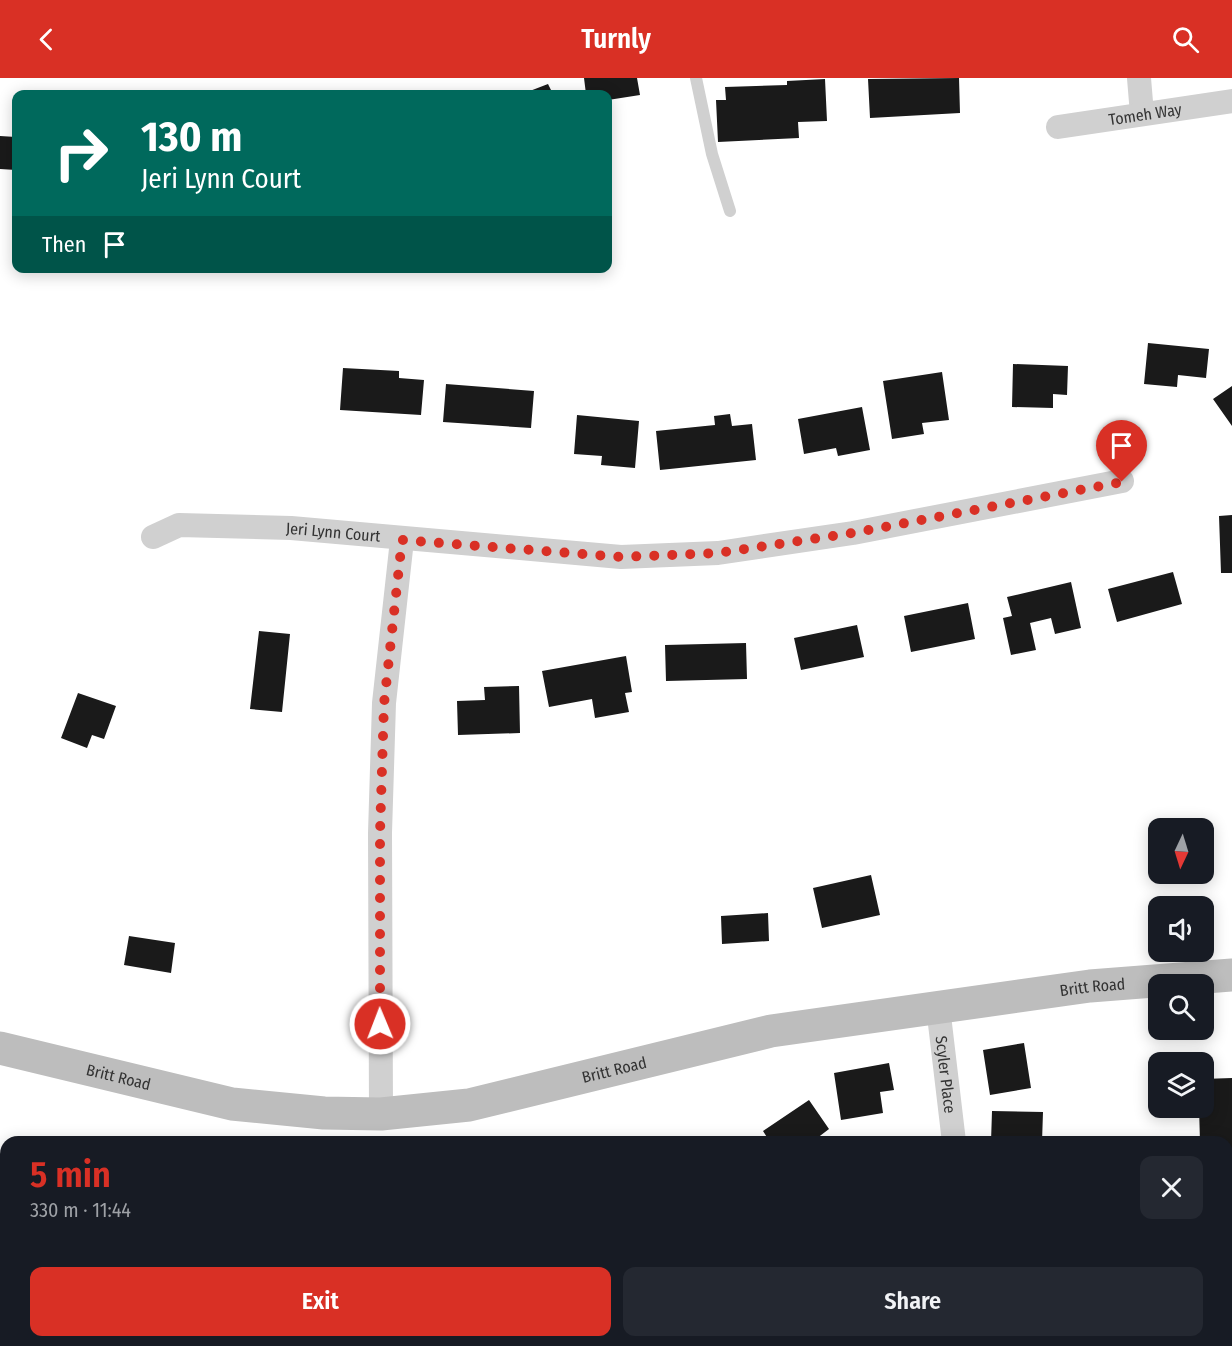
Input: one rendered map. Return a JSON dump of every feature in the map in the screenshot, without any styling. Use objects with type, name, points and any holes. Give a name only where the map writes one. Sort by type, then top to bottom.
[{"type":"street","points":[[1139,78],[1142,114]]},
{"type":"street","name":"Tomeh Way","points":[[1058,127],[1232,101]]},
{"type":"street","name":"Jeri Lynn Court","points":[[153,537],[179,525],[291,528],[402,540],[621,557],[718,553],[853,533],[1122,482]]},
{"type":"street","points":[[381,1114],[380,855],[384,715],[402,540]]},
{"type":"street","name":"Britt Road","points":[[0,1048],[232,1104],[324,1113],[381,1114],[469,1105],[771,1031],[1090,986],[1232,975]]},
{"type":"street","name":"Scyler Place","points":[[938,1007],[953,1136]]},
{"type":"lane","points":[[696,78],[712,154],[730,211]]},
{"type":"building","points":[[584,78],[637,78],[640,95],[612,99],[612,90],[586,90]]},
{"type":"building","points":[[959,78],[960,113],[870,118],[868,79]]},
{"type":"building","points":[[825,79],[827,121],[798,122],[799,138],[718,142],[716,100],[726,100],[725,87],[787,85],[787,81]]},
{"type":"building","points":[[548,84],[551,90],[532,90]]},
{"type":"building","points":[[0,136],[12,137],[12,170],[0,169]]},
{"type":"building","points":[[1148,343],[1209,349],[1206,378],[1178,375],[1177,387],[1144,384]]},
{"type":"building","points":[[1013,364],[1068,366],[1067,395],[1053,394],[1053,408],[1012,407]]},
{"type":"building","points":[[343,368],[399,371],[399,378],[424,380],[421,415],[340,410]]},
{"type":"building","points":[[942,372],[949,420],[922,423],[924,434],[892,439],[883,381]]},
{"type":"building","points":[[446,384],[534,391],[531,428],[443,422]]},
{"type":"building","points":[[1232,386],[1232,426],[1213,399]]},
{"type":"building","points":[[862,407],[870,450],[838,456],[836,448],[804,454],[798,419]]},
{"type":"building","points":[[730,414],[732,426],[752,424],[756,460],[660,470],[656,431],[715,425],[714,416]]},
{"type":"building","points":[[577,415],[639,421],[635,468],[601,465],[602,456],[574,454]]},
{"type":"building","points":[[1232,515],[1232,573],[1221,573],[1219,516]]},
{"type":"building","points":[[1173,572],[1182,604],[1117,622],[1108,589]]},
{"type":"building","points":[[1071,582],[1081,628],[1055,634],[1051,618],[1030,623],[1036,650],[1011,655],[1003,618],[1012,616],[1007,597]]},
{"type":"building","points":[[968,603],[975,639],[911,652],[904,616]]},
{"type":"building","points":[[857,625],[864,657],[801,670],[794,638]]},
{"type":"building","points":[[259,631],[290,634],[282,712],[250,709]]},
{"type":"building","points":[[746,643],[747,679],[666,681],[665,645]]},
{"type":"building","points":[[626,656],[632,692],[625,693],[629,712],[595,718],[592,699],[549,707],[542,671]]},
{"type":"building","points":[[519,686],[520,733],[458,735],[457,701],[485,700],[484,687]]},
{"type":"building","points":[[78,693],[116,706],[104,739],[92,735],[87,748],[61,738]]},
{"type":"building","points":[[871,875],[880,915],[822,928],[813,888]]},
{"type":"building","points":[[768,913],[769,941],[722,944],[721,916]]},
{"type":"building","points":[[129,936],[175,943],[171,973],[124,965]]},
{"type":"building","points":[[1024,1043],[1031,1088],[990,1095],[983,1050]]},
{"type":"building","points":[[889,1063],[894,1090],[880,1092],[883,1113],[841,1120],[834,1073]]},
{"type":"building","points":[[1232,1078],[1232,1136],[1200,1136],[1199,1118],[1214,1118],[1214,1079]]},
{"type":"building","points":[[809,1100],[829,1129],[820,1136],[766,1136],[763,1131]]},
{"type":"building","points":[[992,1111],[1043,1112],[1042,1136],[991,1136]]},
{"type":"route","points":[[380,1024],[380,833],[384,704],[402,540],[621,557],[718,553],[853,533],[1122,482]]}]
